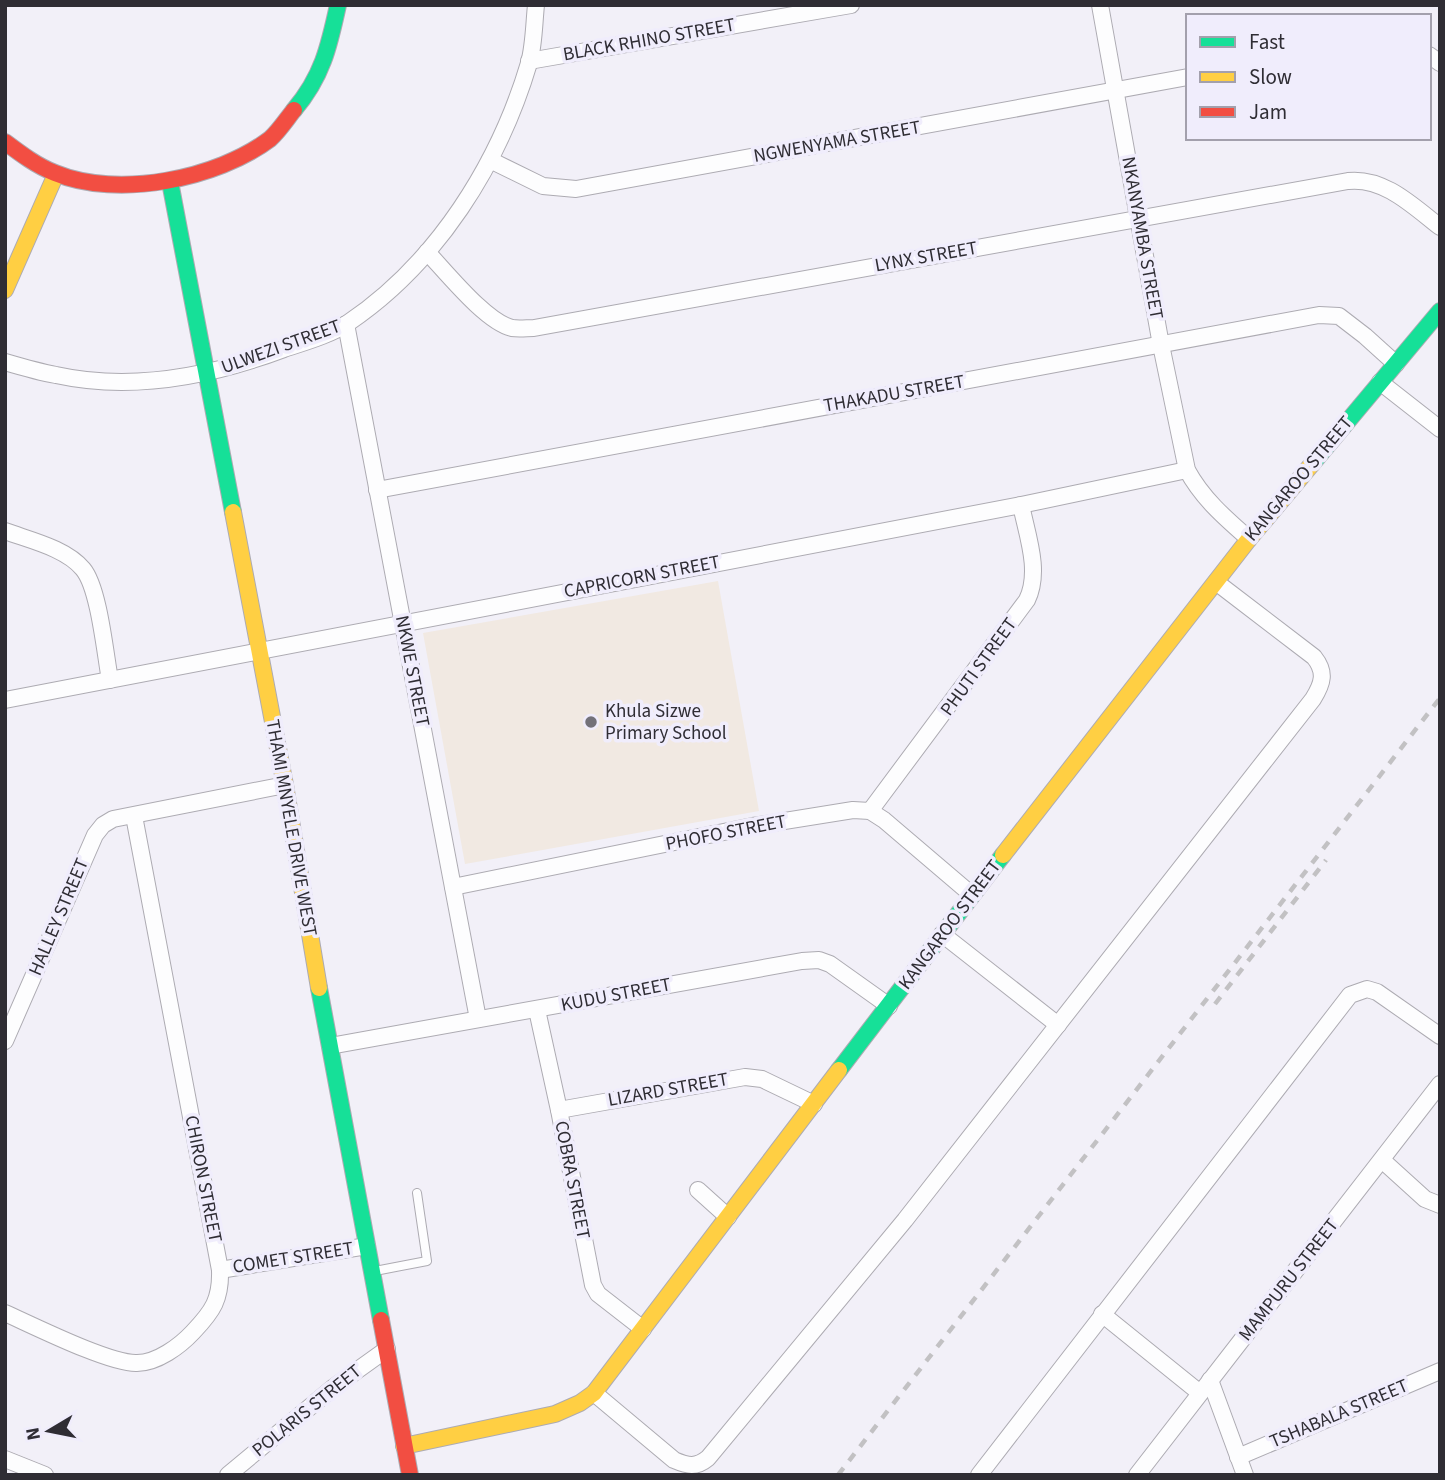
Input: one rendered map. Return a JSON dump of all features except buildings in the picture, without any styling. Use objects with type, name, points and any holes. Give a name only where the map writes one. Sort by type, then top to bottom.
[{"type":"street","points":[[5,142],[28,159],[56,173],[107,186],[170,183],[244,156],[272,137],[293,114],[318,77],[328,53],[338,5]]},
{"type":"street","name":"ULWEZI STREET","points":[[5,362],[58,376],[95,380],[162,380],[246,364],[346,324],[393,286],[427,253],[467,198],[490,160],[529,61],[536,5]]},
{"type":"street","name":"BLACK RHINO STREET","points":[[529,61],[851,5]]},
{"type":"street","name":"NKANYAMBA STREET","points":[[1100,5],[1161,345],[1187,470]]},
{"type":"street","name":"NGWENYAMA STREET","points":[[490,160],[542,186],[576,189],[1186,77]]},
{"type":"street","points":[[5,290],[56,173]]},
{"type":"street","name":"LYNX STREET","points":[[427,253],[486,313],[500,323],[514,328],[534,328],[1362,179],[1383,186],[1440,227]]},
{"type":"street","name":"THAMI MNYELE DRIVE WEST","points":[[170,183],[285,785],[330,1046],[410,1475]]},
{"type":"street","name":"KANGAROO STREET","points":[[404,1446],[555,1414],[580,1403],[594,1392],[942,934],[1249,539],[1440,310]]},
{"type":"street","name":"THAKADU STREET","points":[[377,490],[1330,315],[1339,316],[1349,323],[1396,364]]},
{"type":"street","name":"NKWE STREET","points":[[346,324],[478,1019]]},
{"type":"street","points":[[1380,382],[1440,429]]},
{"type":"street","points":[[1187,470],[1195,485],[1216,509],[1249,539]]},
{"type":"street","name":"CAPRICORN STREET","points":[[5,700],[1021,505],[1187,470]]},
{"type":"street","name":"PHUTI STREET","points":[[870,811],[1033,589],[1033,565],[1021,505]]},
{"type":"street","points":[[5,531],[62,554],[83,568],[95,600],[110,680]]},
{"type":"street","points":[[594,1392],[674,1460],[687,1465],[698,1465],[708,1458],[905,1220],[1320,687],[1323,676],[1314,657],[1216,582]]},
{"type":"street","name":"HALLEY STREET","points":[[5,1041],[95,835],[103,824],[113,819],[285,785]]},
{"type":"street","name":"PHOFO STREET","points":[[453,887],[753,826],[853,810],[870,811]]},
{"type":"street","points":[[870,811],[972,895]]},
{"type":"street","name":"CHIRON STREET","points":[[5,1313],[107,1356],[125,1362],[140,1363],[171,1350],[189,1337],[216,1301],[220,1288],[220,1270],[134,816]]},
{"type":"street","points":[[942,934],[1058,1026]]},
{"type":"street","name":"KUDU STREET","points":[[330,1046],[811,960],[830,964],[889,1006]]},
{"type":"street","points":[[979,1475],[1350,995],[1367,989],[1377,992],[1440,1036]]},
{"type":"street","name":"COBRA STREET","points":[[537,1010],[593,1284],[598,1294],[643,1329]]},
{"type":"street","name":"LIZARD STREET","points":[[559,1110],[745,1077],[762,1079],[814,1104]]},
{"type":"street","name":"MAMPURU STREET","points":[[1137,1475],[1440,1084]]},
{"type":"street","points":[[1382,1160],[1425,1199],[1440,1205]]},
{"type":"street","points":[[698,1190],[728,1217]]},
{"type":"street","name":"COMET STREET","points":[[220,1270],[367,1247]]},
{"type":"street","points":[[1102,1314],[1205,1387],[1245,1475]]},
{"type":"street","name":"POLARIS STREET","points":[[228,1475],[334,1387],[387,1349]]},
{"type":"street","name":"TSHABALA STREET","points":[[1238,1457],[1440,1371]]},
{"type":"street","points":[[5,1458],[45,1475]]},
{"type":"lane","points":[[372,1271],[427,1261],[417,1193]]},
{"type":"shaded area","name":"Khula Sizwe Primary School","points":[[718,581],[759,811],[465,864],[423,633]]},
{"type":"railway","points":[[838,1475],[1440,698]]},
{"type":"railway","points":[[1215,1004],[1326,860]]},
{"type":"traffic: fast","points":[[294,110],[318,73],[338,5]]},
{"type":"traffic: fast","points":[[170,182],[233,512]]},
{"type":"traffic: fast","points":[[1312,464],[1440,311]]},
{"type":"traffic: fast","points":[[839,1070],[1003,855]]},
{"type":"traffic: fast","points":[[319,988],[381,1320]]},
{"type":"traffic: slow","points":[[5,290],[56,174]]},
{"type":"traffic: slow","points":[[1003,855],[1249,539],[1312,464]]},
{"type":"traffic: slow","points":[[233,512],[285,785],[319,988]]},
{"type":"traffic: slow","points":[[404,1446],[555,1414],[580,1403],[594,1393],[839,1070]]},
{"type":"traffic: jam","points":[[5,142],[35,163],[80,181],[108,184],[166,181],[223,165],[248,153],[270,139],[294,110]]},
{"type":"traffic: jam","points":[[381,1320],[410,1475]]},
{"type":"place","name":"Khula Sizwe Primary School","points":[[591,722]]}]
